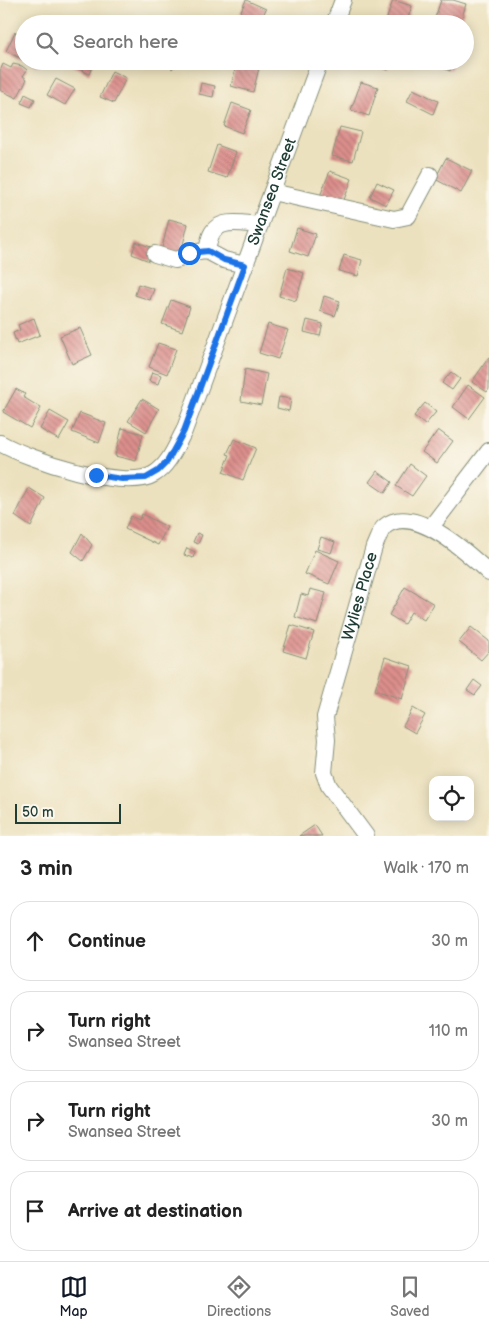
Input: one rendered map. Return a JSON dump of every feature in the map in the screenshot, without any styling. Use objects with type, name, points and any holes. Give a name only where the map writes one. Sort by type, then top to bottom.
[{"type":"street","points":[[336,15],[339,1]]},
{"type":"street","name":"Swansea Street","points":[[0,443],[34,459],[96,475],[132,479],[146,478],[158,471],[171,456],[184,431],[317,70]]},
{"type":"street","points":[[272,192],[394,220],[408,216],[430,175]]},
{"type":"street","points":[[208,251],[211,235],[216,228],[230,222],[260,225]]},
{"type":"street","points":[[155,254],[175,260],[189,253],[208,251],[224,260],[245,265]]},
{"type":"street","points":[[489,451],[431,527],[473,557],[489,573]]},
{"type":"street","name":"Wylies Place","points":[[366,836],[329,786],[324,773],[327,740],[326,717],[374,547],[383,527],[397,520],[412,520],[431,527]]},
{"type":"building","points":[[246,0],[266,9],[263,15],[244,15],[240,13]]},
{"type":"building","points":[[393,0],[412,6],[409,15],[388,15]]},
{"type":"building","points":[[441,0],[453,0],[466,4],[463,15],[436,15]]},
{"type":"building","points":[[15,32],[15,56],[6,51]]},
{"type":"building","points":[[3,64],[11,68],[13,64],[15,64],[15,70],[27,70],[23,76],[27,79],[17,98],[0,90],[0,71]]},
{"type":"building","points":[[81,70],[91,70],[89,74]]},
{"type":"building","points":[[235,70],[258,70],[253,92],[231,86]]},
{"type":"building","points":[[112,71],[126,78],[114,103],[100,97]]},
{"type":"building","points":[[56,79],[75,89],[65,105],[47,95]]},
{"type":"building","points":[[361,82],[378,87],[369,116],[351,110]]},
{"type":"building","points":[[201,83],[215,86],[213,97],[199,94]]},
{"type":"building","points":[[413,89],[438,101],[433,114],[407,101]]},
{"type":"building","points":[[25,94],[35,99],[31,107],[21,103]]},
{"type":"building","points":[[232,103],[251,110],[242,133],[224,126]]},
{"type":"building","points":[[340,127],[361,132],[353,161],[332,156]]},
{"type":"building","points":[[217,145],[236,152],[227,178],[208,172]]},
{"type":"building","points":[[446,158],[472,171],[461,193],[435,179]]},
{"type":"building","points":[[330,171],[352,179],[342,205],[320,196]]},
{"type":"building","points":[[377,182],[394,190],[386,205],[370,197]]},
{"type":"building","points":[[169,219],[188,224],[180,257],[161,252]]},
{"type":"building","points":[[297,228],[316,234],[308,257],[290,251]]},
{"type":"building","points":[[136,242],[154,248],[149,261],[132,254]]},
{"type":"building","points":[[344,255],[362,260],[358,276],[339,271]]},
{"type":"building","points":[[287,268],[304,273],[296,301],[279,296]]},
{"type":"building","points":[[138,284],[154,289],[150,300],[135,295]]},
{"type":"building","points":[[324,296],[340,301],[335,316],[320,311]]},
{"type":"building","points":[[171,300],[190,307],[182,331],[162,324]]},
{"type":"building","points":[[34,318],[40,335],[17,344],[13,333],[20,330],[18,325]]},
{"type":"building","points":[[307,320],[323,324],[320,336],[304,332]]},
{"type":"building","points":[[268,324],[288,330],[278,359],[259,353]]},
{"type":"building","points":[[80,328],[92,355],[72,364],[60,336]]},
{"type":"building","points":[[158,343],[176,349],[167,374],[149,367]]},
{"type":"building","points":[[489,357],[489,389],[487,392],[472,382]]},
{"type":"building","points":[[245,369],[267,374],[261,405],[241,401]]},
{"type":"building","points":[[152,372],[161,375],[158,384],[149,381]]},
{"type":"building","points":[[451,372],[460,379],[452,390],[442,383]]},
{"type":"building","points":[[468,385],[485,397],[469,419],[453,407]]},
{"type":"building","points":[[16,389],[25,394],[23,397],[41,408],[30,428],[3,412]]},
{"type":"building","points":[[279,397],[291,399],[289,411],[277,408]]},
{"type":"building","points":[[142,399],[159,409],[146,432],[128,421]]},
{"type":"building","points":[[425,403],[436,412],[425,425],[414,416]]},
{"type":"building","points":[[50,411],[69,422],[59,440],[40,429]]},
{"type":"building","points":[[80,413],[106,423],[99,443],[72,432]]},
{"type":"building","points":[[122,428],[143,434],[136,461],[115,456]]},
{"type":"building","points":[[438,430],[453,441],[437,463],[422,452]]},
{"type":"building","points":[[234,439],[256,448],[243,480],[223,472],[230,455],[227,454]]},
{"type":"building","points":[[410,464],[426,476],[412,496],[396,486]]},
{"type":"building","points":[[377,471],[392,482],[385,493],[369,482]]},
{"type":"building","points":[[29,488],[45,498],[31,527],[15,516]]},
{"type":"building","points":[[142,514],[167,527],[158,545],[125,529],[131,516],[139,520]]},
{"type":"building","points":[[82,533],[92,545],[83,561],[72,552]]},
{"type":"building","points":[[197,533],[202,535],[198,544],[193,542]]},
{"type":"building","points":[[321,537],[335,542],[331,553],[317,549]]},
{"type":"building","points":[[187,548],[195,552],[193,558],[184,555]]},
{"type":"building","points":[[315,550],[339,561],[329,584],[305,574]]},
{"type":"building","points":[[405,587],[434,604],[424,620],[411,612],[404,624],[389,615]]},
{"type":"building","points":[[310,589],[326,593],[317,624],[295,617],[301,594],[308,596]]},
{"type":"building","points":[[291,625],[314,632],[306,658],[283,651]]},
{"type":"building","points":[[471,627],[489,641],[489,651],[481,660],[459,642]]},
{"type":"building","points":[[385,657],[412,666],[402,699],[375,690]]},
{"type":"building","points":[[474,680],[482,686],[475,695],[467,690]]},
{"type":"building","points":[[413,708],[425,715],[415,733],[403,726]]},
{"type":"building","points":[[315,825],[322,836],[299,836]]},
{"type":"route","points":[[96,475],[132,479],[146,478],[153,475],[167,462],[184,431],[245,265],[224,260],[208,251],[189,253]]}]
